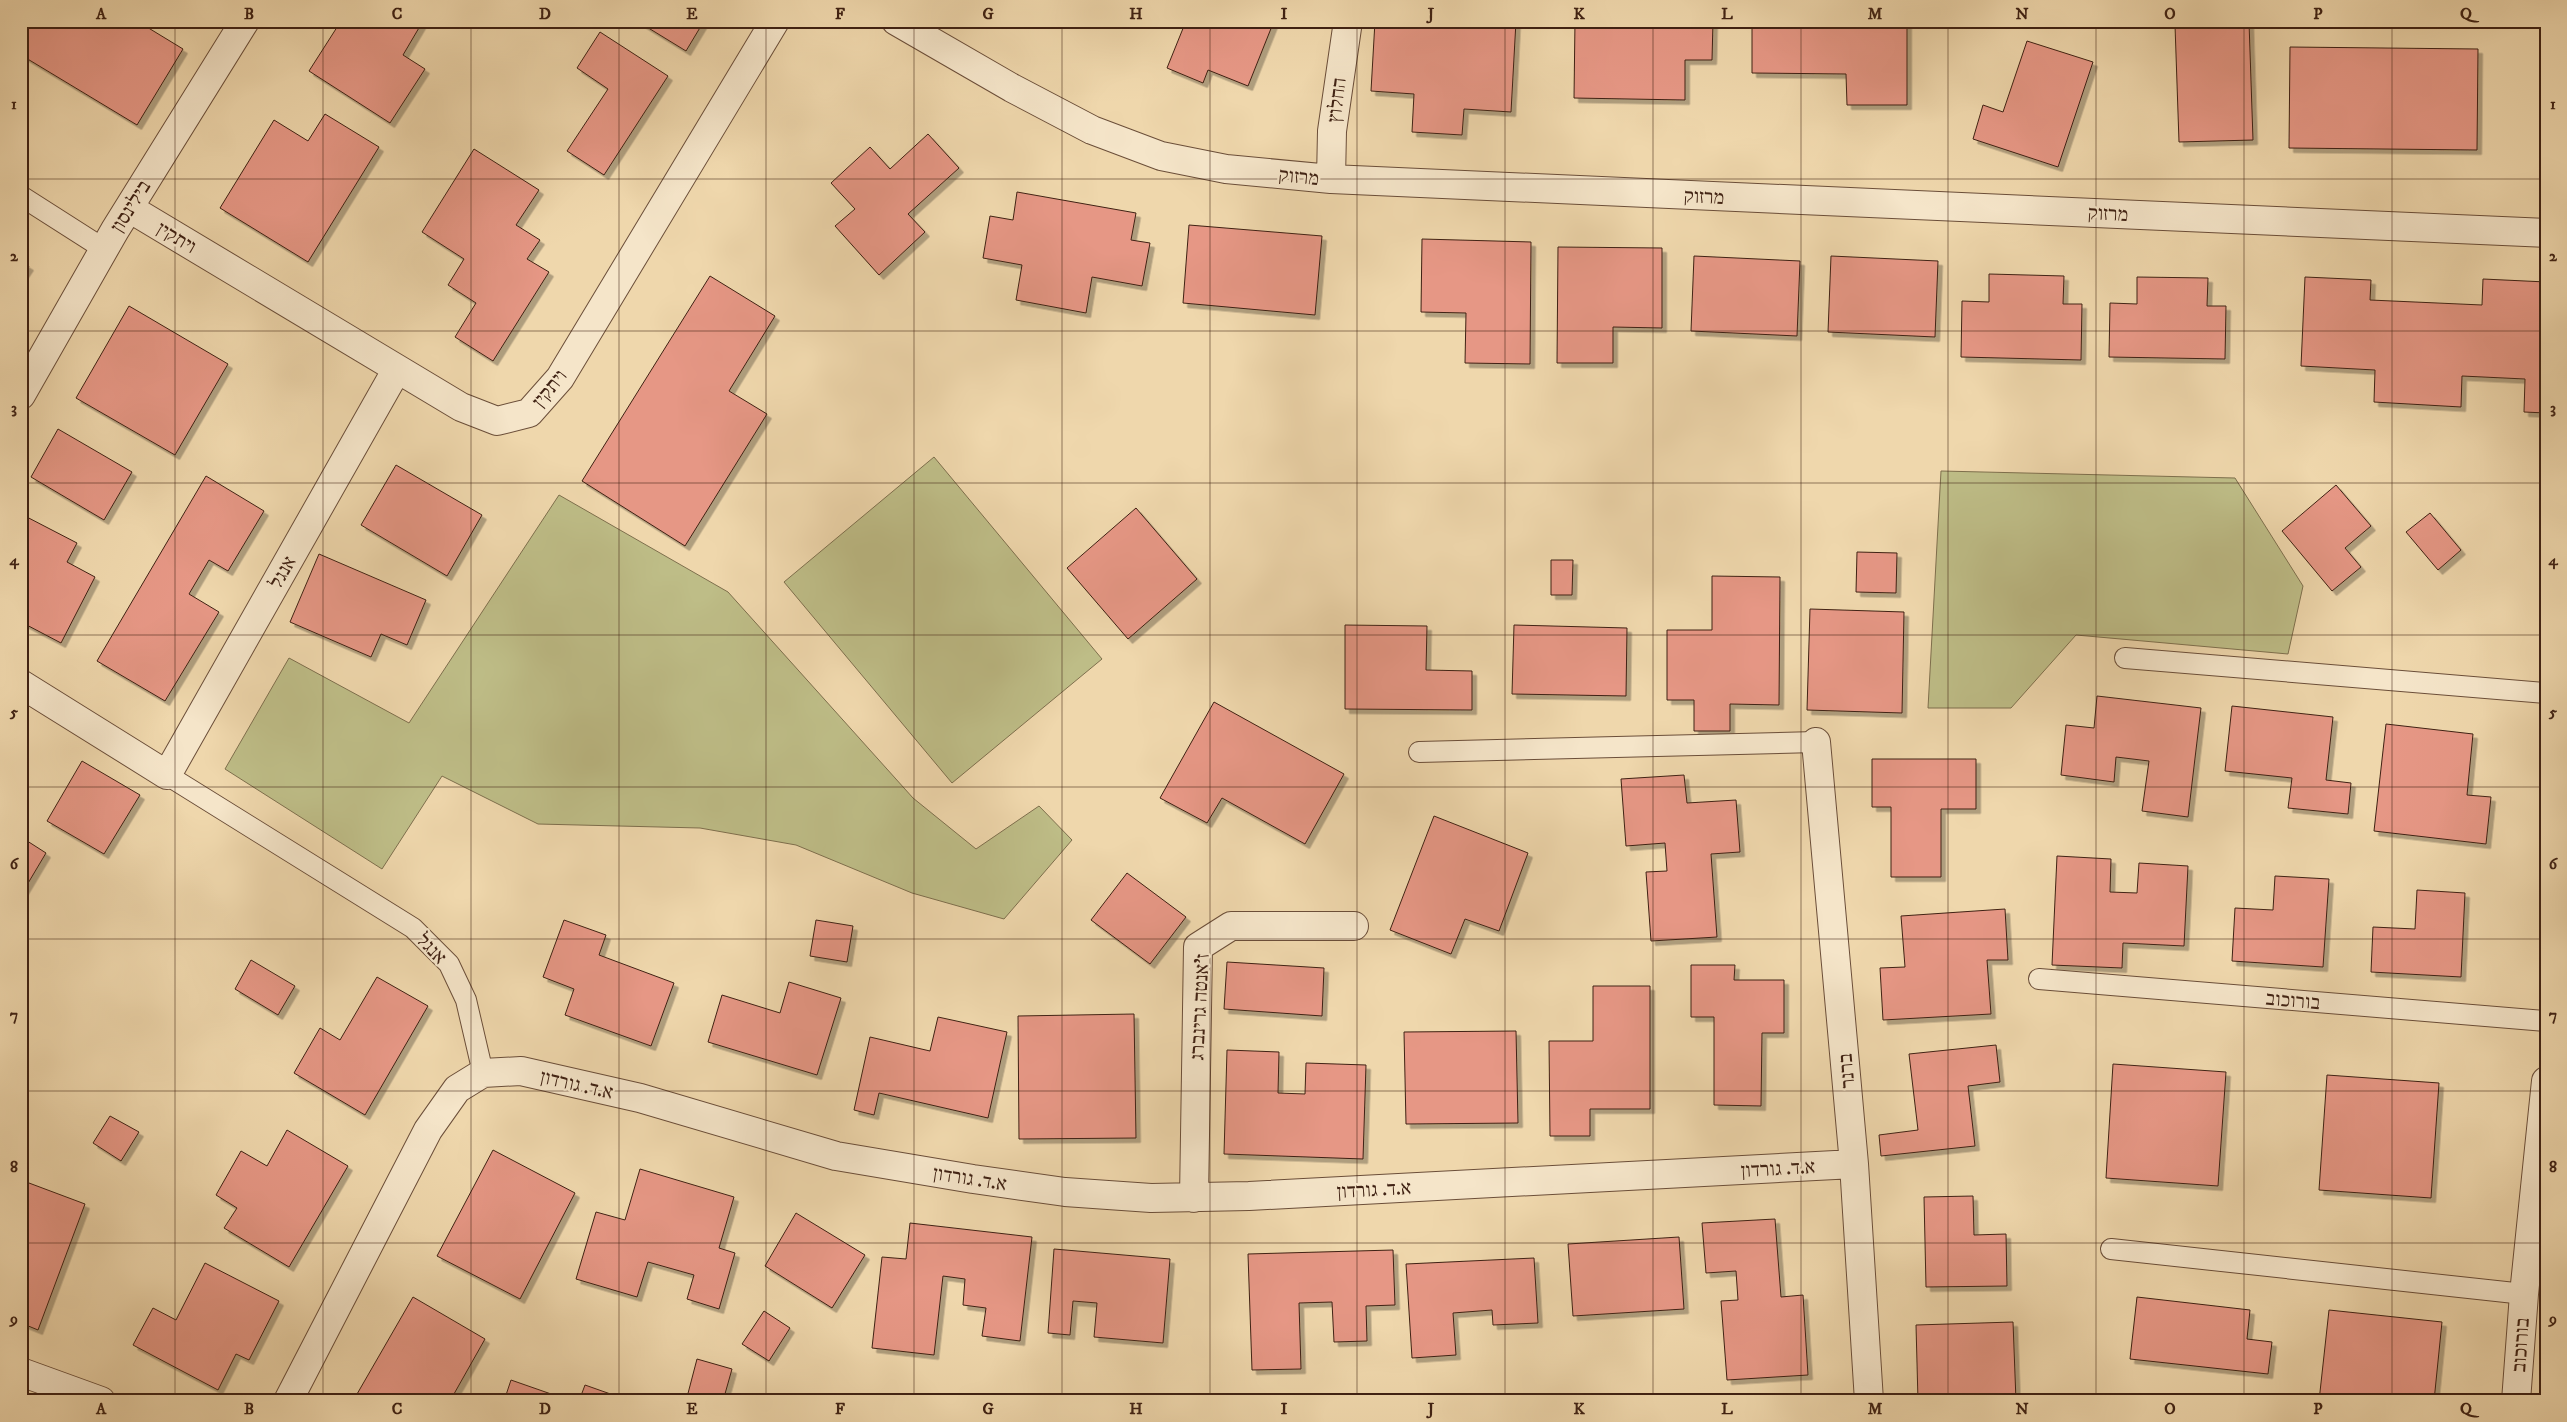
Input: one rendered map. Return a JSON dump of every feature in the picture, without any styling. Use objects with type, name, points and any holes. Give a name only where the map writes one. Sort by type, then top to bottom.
[{"type":"street","name":"בילינסון","points":[[21,395],[128,208],[245,21]]},
{"type":"street","name":"ויתקין","points":[[128,208],[461,407],[497,421],[529,413],[560,378],[775,21]]},
{"type":"street","name":"מרזוק","points":[[896,21],[1004,83],[1092,130],[1161,156],[1226,168],[1331,179],[2546,233]]},
{"type":"street","name":"החלוץ","points":[[1331,179],[1332,131],[1348,21]]},
{"type":"street","name":"אנגל","points":[[21,684],[167,775],[397,369]]},
{"type":"street","name":"ברנר","points":[[1816,742],[1854,1164],[1868,1401]]},
{"type":"street","name":"ז'אנטה גרינברג","points":[[1194,1198],[1198,947],[1231,926],[1354,926]]},
{"type":"street","name":"א.ד. גורדון","points":[[288,1401],[428,1130],[457,1089],[482,1073],[521,1071],[640,1098],[836,1156],[1065,1192],[1150,1198],[1194,1198],[1854,1164]]},
{"type":"street","name":"בורוכוב","points":[[2516,1401],[2524,1294],[2546,1081]]},
{"type":"street","points":[[21,1372],[101,1401]]},
{"type":"lane","points":[[21,196],[104,249]]},
{"type":"lane","points":[[2125,658],[2546,693]]},
{"type":"lane","points":[[1419,752],[1816,742]]},
{"type":"lane","name":"אנגל","points":[[167,775],[413,928],[448,964],[462,993],[482,1073]]},
{"type":"lane","name":"בורוכוב","points":[[2040,979],[2546,1021]]},
{"type":"lane","points":[[2111,1249],[2524,1294]]},
{"type":"shaded area","points":[[934,457],[1102,659],[952,783],[784,582]]},
{"type":"shaded area","points":[[1941,471],[2235,478],[2303,586],[2288,654],[2076,635],[2011,708],[1928,708]]},
{"type":"shaded area","points":[[559,495],[728,592],[913,798],[976,849],[1039,806],[1072,840],[1004,919],[912,893],[796,845],[700,828],[538,824],[442,776],[382,869],[225,769],[289,658],[409,723]]},
{"type":"building","points":[[21,21],[137,21],[183,49],[137,125],[21,55]]},
{"type":"building","points":[[341,21],[423,21],[403,55],[425,69],[390,123],[309,71]]},
{"type":"building","points":[[637,21],[704,21],[686,51]]},
{"type":"building","points":[[1186,21],[1274,21],[1248,86],[1208,70],[1203,83],[1167,68]]},
{"type":"building","points":[[1375,21],[1516,21],[1511,112],[1464,109],[1462,135],[1412,132],[1414,94],[1371,91]]},
{"type":"building","points":[[1575,21],[1713,21],[1712,60],[1685,60],[1685,100],[1574,98]]},
{"type":"building","points":[[1752,21],[1907,21],[1907,105],[1847,105],[1846,74],[1752,73]]},
{"type":"building","points":[[2249,22],[2253,140],[2179,142],[2175,25]]},
{"type":"building","points":[[600,32],[668,76],[604,175],[567,151],[608,89],[577,68]]},
{"type":"building","points":[[2027,41],[2093,62],[2058,167],[1973,139],[1983,105],[2003,112]]},
{"type":"building","points":[[2290,47],[2478,49],[2477,150],[2289,148]]},
{"type":"building","points":[[325,114],[379,147],[308,262],[220,208],[274,120],[308,141]]},
{"type":"building","points":[[928,134],[959,168],[908,214],[925,232],[879,275],[835,226],[855,209],[831,183],[870,147],[890,169]]},
{"type":"building","points":[[474,149],[539,190],[516,225],[540,240],[527,259],[549,272],[493,361],[455,337],[476,303],[448,285],[464,259],[422,232]]},
{"type":"building","points":[[1017,192],[1136,213],[1131,240],[1150,243],[1142,286],[1092,277],[1086,313],[1016,300],[1022,265],[983,258],[990,216],[1013,220]]},
{"type":"building","points":[[1189,225],[1322,236],[1315,315],[1183,303]]},
{"type":"building","points":[[1422,239],[1531,242],[1530,364],[1465,363],[1466,313],[1421,312]]},
{"type":"building","points":[[1558,247],[1662,248],[1662,328],[1613,327],[1613,363],[1557,363]]},
{"type":"building","points":[[1694,256],[1800,261],[1797,336],[1691,331]]},
{"type":"building","points":[[1831,256],[1938,261],[1935,337],[1828,332]]},
{"type":"building","points":[[21,261],[29,266],[21,278]]},
{"type":"building","points":[[1989,274],[2064,276],[2063,304],[2082,304],[2081,360],[1961,357],[1962,301],[1989,302]]},
{"type":"building","points":[[710,276],[775,316],[729,391],[767,414],[685,546],[582,481]]},
{"type":"building","points":[[2137,277],[2208,278],[2207,306],[2226,306],[2225,359],[2109,357],[2110,303],[2137,304]]},
{"type":"building","points":[[2305,277],[2371,280],[2370,300],[2482,305],[2483,279],[2546,282],[2546,413],[2524,412],[2525,379],[2462,376],[2461,407],[2374,402],[2375,370],[2301,366]]},
{"type":"building","points":[[129,306],[228,364],[175,455],[76,398]]},
{"type":"building","points":[[58,429],[132,472],[104,520],[31,477]]},
{"type":"building","points":[[396,465],[482,515],[447,576],[361,525]]},
{"type":"building","points":[[206,476],[264,511],[228,571],[209,560],[189,594],[219,612],[165,701],[97,661]]},
{"type":"building","points":[[2336,485],[2371,526],[2345,548],[2361,567],[2332,591],[2282,531]]},
{"type":"building","points":[[1136,508],[1197,579],[1128,639],[1067,568]]},
{"type":"building","points":[[2430,513],[2461,550],[2438,570],[2406,532]]},
{"type":"building","points":[[21,514],[77,543],[67,562],[95,577],[61,643],[21,622]]},
{"type":"building","points":[[1857,552],[1897,553],[1896,593],[1856,592]]},
{"type":"building","points":[[319,554],[426,600],[407,645],[381,634],[371,657],[290,622]]},
{"type":"building","points":[[1551,560],[1573,560],[1572,595],[1551,595]]},
{"type":"building","points":[[1712,576],[1780,577],[1779,705],[1730,704],[1730,731],[1694,731],[1694,700],[1667,700],[1667,630],[1712,630]]},
{"type":"building","points":[[1810,609],[1904,612],[1902,713],[1807,710]]},
{"type":"building","points":[[1345,625],[1427,626],[1426,670],[1472,671],[1472,710],[1345,709]]},
{"type":"building","points":[[1514,625],[1627,628],[1626,696],[1512,694]]},
{"type":"building","points":[[2097,696],[2201,708],[2188,817],[2142,811],[2149,761],[2116,757],[2114,782],[2061,775],[2066,725],[2094,728]]},
{"type":"building","points":[[1214,702],[1344,774],[1305,844],[1222,798],[1207,823],[1160,798]]},
{"type":"building","points":[[2232,706],[2333,717],[2326,780],[2351,783],[2348,814],[2288,808],[2292,778],[2225,771]]},
{"type":"building","points":[[2386,724],[2473,734],[2467,795],[2491,797],[2486,844],[2374,831]]},
{"type":"building","points":[[1872,759],[1976,759],[1976,809],[1941,809],[1941,877],[1891,877],[1891,807],[1872,807]]},
{"type":"building","points":[[82,761],[140,795],[104,854],[47,821]]},
{"type":"building","points":[[1684,775],[1687,803],[1736,800],[1740,852],[1711,854],[1717,937],[1651,941],[1646,872],[1667,871],[1665,843],[1626,846],[1621,779]]},
{"type":"building","points":[[1434,816],[1528,853],[1499,931],[1465,919],[1451,954],[1390,930]]},
{"type":"building","points":[[21,837],[46,853],[21,895]]},
{"type":"building","points":[[2057,856],[2111,859],[2110,892],[2137,893],[2139,863],[2188,866],[2184,946],[2123,943],[2122,968],[2052,965]]},
{"type":"building","points":[[1127,873],[1186,917],[1150,964],[1091,920]]},
{"type":"building","points":[[2275,876],[2329,879],[2323,967],[2232,961],[2235,908],[2273,910]]},
{"type":"building","points":[[2417,890],[2465,893],[2461,977],[2371,972],[2373,927],[2415,929]]},
{"type":"building","points":[[2005,909],[2008,960],[1987,960],[1991,1014],[1883,1020],[1880,968],[1905,967],[1901,916]]},
{"type":"building","points":[[564,920],[606,935],[599,955],[674,983],[651,1046],[565,1015],[574,989],[543,977]]},
{"type":"building","points":[[816,920],[853,926],[847,962],[810,956]]},
{"type":"building","points":[[251,960],[295,986],[278,1015],[235,989]]},
{"type":"building","points":[[1227,962],[1324,968],[1322,1016],[1224,1009]]},
{"type":"building","points":[[1691,965],[1735,965],[1734,980],[1784,980],[1784,1033],[1762,1033],[1761,1106],[1714,1105],[1714,1017],[1691,1017]]},
{"type":"building","points":[[377,977],[428,1006],[365,1115],[294,1073],[320,1028],[340,1040]]},
{"type":"building","points":[[789,982],[841,998],[817,1075],[708,1042],[722,995],[780,1013]]},
{"type":"building","points":[[1593,986],[1650,986],[1650,1109],[1590,1109],[1590,1136],[1550,1136],[1549,1041],[1593,1041]]},
{"type":"building","points":[[1134,1014],[1136,1138],[1019,1139],[1018,1016]]},
{"type":"building","points":[[938,1017],[1007,1032],[988,1118],[879,1093],[874,1115],[854,1110],[870,1037],[930,1051]]},
{"type":"building","points":[[1516,1031],[1518,1123],[1406,1124],[1404,1032]]},
{"type":"building","points":[[1996,1045],[2000,1082],[1968,1086],[1975,1146],[1881,1156],[1879,1135],[1918,1130],[1909,1054]]},
{"type":"building","points":[[1227,1050],[1279,1052],[1278,1093],[1305,1094],[1306,1063],[1366,1065],[1363,1159],[1224,1154]]},
{"type":"building","points":[[2113,1064],[2226,1072],[2218,1186],[2106,1178]]},
{"type":"building","points":[[2327,1075],[2439,1083],[2431,1198],[2319,1190]]},
{"type":"building","points":[[110,1116],[139,1132],[121,1161],[93,1143]]},
{"type":"building","points":[[287,1130],[348,1166],[289,1267],[224,1228],[237,1208],[216,1195],[241,1151],[267,1166]]},
{"type":"building","points":[[493,1150],[575,1193],[520,1299],[437,1256]]},
{"type":"building","points":[[640,1169],[734,1197],[719,1248],[735,1253],[719,1309],[687,1299],[694,1275],[648,1262],[637,1297],[576,1279],[596,1212],[625,1220]]},
{"type":"building","points":[[21,1180],[85,1204],[38,1330],[21,1323]]},
{"type":"building","points":[[1973,1196],[1974,1235],[2006,1234],[2007,1286],[1926,1287],[1924,1197]]},
{"type":"building","points":[[796,1213],[865,1255],[832,1308],[765,1266]]},
{"type":"building","points":[[1775,1219],[1781,1297],[1803,1295],[1808,1375],[1727,1380],[1721,1301],[1738,1300],[1736,1271],[1706,1273],[1702,1223]]},
{"type":"building","points":[[910,1223],[1032,1237],[1020,1341],[982,1336],[986,1308],[963,1305],[965,1279],[943,1276],[934,1355],[872,1348],[882,1257],[906,1259]]},
{"type":"building","points":[[1679,1237],[1684,1309],[1573,1316],[1568,1244]]},
{"type":"building","points":[[1054,1249],[1170,1259],[1163,1343],[1094,1337],[1097,1303],[1073,1301],[1070,1335],[1048,1333]]},
{"type":"building","points":[[1393,1250],[1395,1305],[1366,1306],[1367,1341],[1334,1342],[1332,1302],[1299,1303],[1301,1369],[1252,1370],[1248,1254]]},
{"type":"building","points":[[1534,1258],[1538,1323],[1493,1325],[1492,1310],[1453,1313],[1456,1355],[1412,1358],[1406,1264]]},
{"type":"building","points":[[205,1263],[279,1301],[249,1360],[236,1354],[218,1390],[133,1345],[153,1308],[176,1320]]},
{"type":"building","points":[[413,1297],[485,1339],[450,1401],[353,1401]]},
{"type":"building","points":[[2137,1297],[2250,1310],[2247,1339],[2272,1342],[2268,1374],[2130,1359]]},
{"type":"building","points":[[2329,1310],[2442,1322],[2434,1401],[2319,1401]]},
{"type":"building","points":[[764,1311],[790,1328],[769,1361],[742,1344]]},
{"type":"building","points":[[2013,1322],[2016,1401],[1918,1401],[1916,1325]]},
{"type":"building","points":[[697,1359],[732,1369],[723,1401],[686,1401]]},
{"type":"building","points":[[511,1380],[554,1395],[552,1401],[504,1401]]},
{"type":"building","points":[[585,1385],[619,1397],[618,1401],[579,1401]]}]
